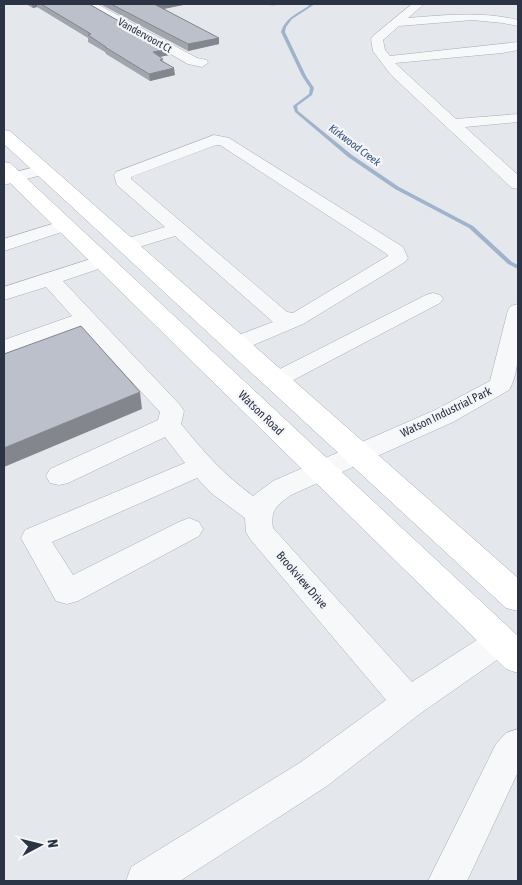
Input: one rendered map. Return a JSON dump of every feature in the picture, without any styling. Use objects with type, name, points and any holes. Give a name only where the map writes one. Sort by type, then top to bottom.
[{"type":"main road","points":[[4,135],[518,598]]},
{"type":"main road","name":"Watson Road","points":[[7,175],[65,225],[509,650]]},
{"type":"street","name":"Vandervoort Ct","points":[[89,4],[193,61],[202,63]]},
{"type":"street","points":[[418,4],[376,39],[378,51],[396,72],[518,184]]},
{"type":"street","points":[[394,23],[459,18],[493,18],[518,24]]},
{"type":"street","points":[[430,43],[449,58]]},
{"type":"street","points":[[385,60],[449,58],[473,52],[518,46]]},
{"type":"street","points":[[453,124],[518,118]]},
{"type":"street","points":[[236,344],[296,320],[398,258],[396,251],[224,141],[214,140],[122,176],[123,181],[280,317],[296,320]]},
{"type":"street","points":[[7,175],[43,170]]},
{"type":"street","points":[[4,245],[65,225]]},
{"type":"street","points":[[126,245],[178,229]]},
{"type":"street","points":[[4,294],[103,261]]},
{"type":"street","points":[[50,278],[172,411],[169,425]]},
{"type":"street","points":[[276,380],[433,299]]},
{"type":"street","name":"Watson Industrial Park","points":[[321,470],[444,416],[502,385],[518,310]]},
{"type":"street","points":[[4,325],[11,345],[85,318]]},
{"type":"street","points":[[169,425],[201,466],[220,486],[257,513],[265,500],[272,494],[321,470]]},
{"type":"street","points":[[58,476],[169,425]]},
{"type":"street","points":[[189,529],[67,592],[35,538],[201,466]]},
{"type":"street","name":"Brookview Drive","points":[[257,513],[260,532],[409,702]]},
{"type":"street","points":[[145,881],[314,774],[409,702],[509,650]]},
{"type":"street","points":[[447,881],[508,756],[518,745]]},
{"type":"path","points":[[270,4],[270,6],[279,4]]},
{"type":"building","points":[[41,4],[89,4],[168,49],[153,52],[163,59],[160,60],[174,68],[149,74],[88,35],[91,34]]},
{"type":"building","points":[[111,4],[154,4],[219,38],[188,44]]},
{"type":"building","points":[[81,326],[140,392],[4,448],[4,354]]},
{"type":"waterway","name":"Kirkwood Creek","points":[[313,4],[290,19],[283,32],[304,76],[312,88],[311,94],[295,106],[296,111],[350,156],[397,188],[471,227],[510,263],[518,267]]}]
